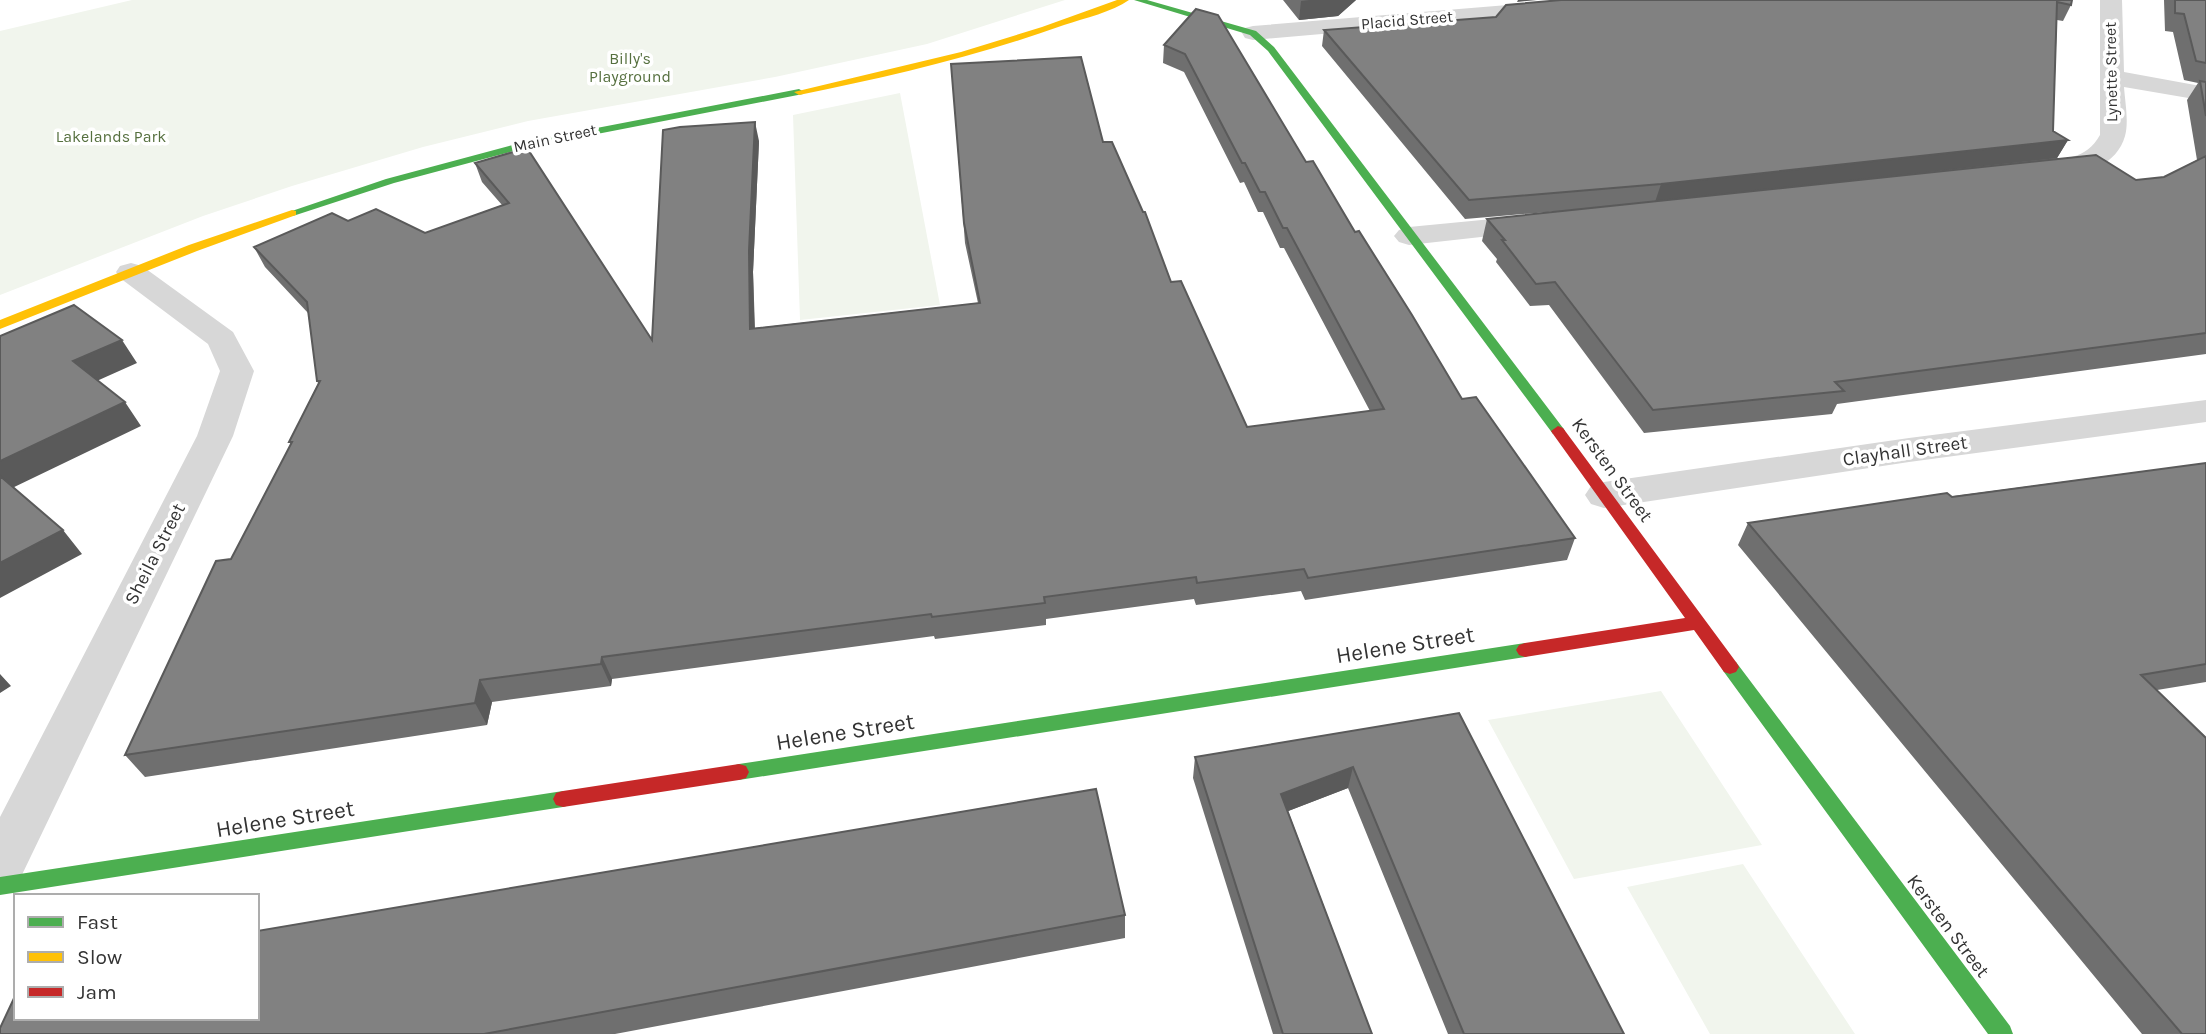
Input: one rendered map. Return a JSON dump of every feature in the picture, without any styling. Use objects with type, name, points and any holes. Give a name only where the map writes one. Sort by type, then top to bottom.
[{"type":"street","name":"Main Street","points":[[0,325],[131,272],[326,200],[424,170],[567,135],[922,67],[1010,42],[1125,0]]},
{"type":"street","name":"Kersten Street","points":[[1138,0],[1253,33],[1271,49],[1409,236],[1528,390],[2002,1034]]},
{"type":"street","name":"Placid Street","points":[[1253,33],[1645,0]]},
{"type":"street","name":"Lynette Street","points":[[2025,172],[2080,166],[2103,154],[2113,135],[2111,0]]},
{"type":"street","points":[[2111,77],[2206,94]]},
{"type":"street","points":[[1409,236],[1560,222]]},
{"type":"street","name":"Sheila Street","points":[[0,867],[215,436],[237,371],[222,339],[131,272]]},
{"type":"street","name":"Clayhall Street","points":[[1604,495],[1923,448],[2206,411]]},
{"type":"street","name":"Helene Street","points":[[0,886],[1697,623]]},
{"type":"green space","name":"Lakelands Park","points":[[132,0],[1065,0],[927,44],[775,77],[528,121],[423,147],[203,216],[0,295],[0,31]]},
{"type":"green space","points":[[900,93],[940,305],[800,320],[793,115]]},
{"type":"green space","points":[[1661,691],[1762,845],[1574,879],[1488,720]]},
{"type":"green space","points":[[1743,864],[1855,1034],[1710,1034],[1627,887]]},
{"type":"building","points":[[1561,0],[2072,0],[2071,5],[2057,2],[2053,131],[2068,140],[1661,184],[1469,200],[1324,30],[1496,17],[1506,5]]},
{"type":"building","points":[[2175,0],[2206,0],[2206,63],[2196,61],[2184,14],[2175,13]]},
{"type":"building","points":[[1196,9],[1218,15],[1306,162],[1313,161],[1355,232],[1359,231],[1412,315],[1462,399],[1476,397],[1575,538],[1308,578],[1304,569],[1197,583],[1196,577],[1044,597],[1045,603],[932,617],[931,614],[602,657],[601,664],[480,680],[475,703],[125,755],[216,561],[231,559],[292,442],[289,442],[320,381],[317,381],[307,302],[254,247],[332,213],[348,221],[376,209],[425,233],[509,203],[475,163],[527,148],[652,340],[663,130],[680,127],[755,122],[749,251],[750,329],[980,303],[964,223],[951,64],[1081,57],[1103,142],[1112,142],[1145,212],[1171,282],[1181,281],[1247,427],[1384,409],[1287,228],[1283,228],[1265,192],[1260,192],[1245,163],[1242,163],[1185,54],[1164,45]]},
{"type":"building","points":[[2200,81],[2206,82],[2206,116]]},
{"type":"building","points":[[2096,155],[2136,180],[2164,177],[2206,156],[2206,333],[1835,382],[1844,391],[1653,410],[1555,282],[1536,284],[1487,219]]},
{"type":"building","points":[[74,305],[122,340],[73,361],[125,402],[0,461],[0,336]]},
{"type":"building","points":[[2206,463],[2206,664],[2141,675],[2206,738],[2206,1034],[2182,1034],[1748,523],[1947,493],[1952,497]]},
{"type":"building","points":[[0,476],[63,530],[0,563]]},
{"type":"building","points":[[1459,713],[1624,1034],[1464,1034],[1353,767],[1281,794],[1372,1034],[1283,1034],[1195,757]]},
{"type":"building","points":[[1096,789],[1125,915],[484,1034],[0,1034],[0,1028],[14,998],[14,1020],[259,1020],[259,931]]},
{"type":"traffic: fast","points":[[1138,0],[1253,33],[1271,49],[1558,431]]},
{"type":"traffic: fast","points":[[292,213],[390,181],[524,145],[799,92]]},
{"type":"traffic: fast","points":[[739,772],[1525,650]]},
{"type":"traffic: fast","points":[[1730,667],[2002,1034]]},
{"type":"traffic: fast","points":[[0,886],[563,799]]},
{"type":"traffic: slow","points":[[799,92],[964,54],[1125,0]]},
{"type":"traffic: slow","points":[[0,325],[193,248],[292,213]]},
{"type":"traffic: jam","points":[[1558,431],[1730,667]]},
{"type":"traffic: jam","points":[[1525,650],[1697,623]]},
{"type":"traffic: jam","points":[[563,799],[739,772]]},
{"type":"park label","name":"Billy's Playground","points":[[630,67]]}]
